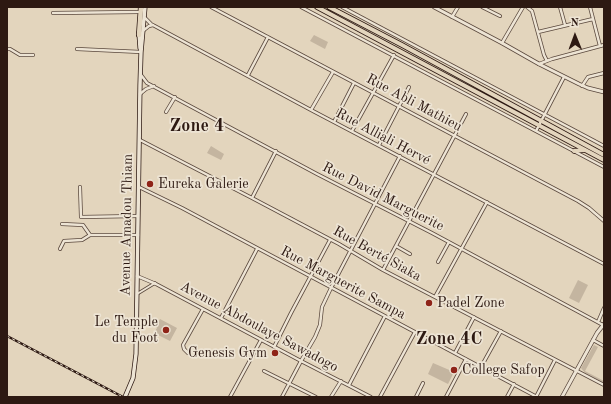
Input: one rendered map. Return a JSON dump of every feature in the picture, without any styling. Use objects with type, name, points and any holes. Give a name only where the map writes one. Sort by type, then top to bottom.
[{"type":"highway","points":[[140,7],[141,33]]},
{"type":"highway","points":[[317,7],[604,160]]},
{"type":"highway","points":[[329,7],[604,154]]},
{"type":"highway","points":[[574,151],[584,150]]},
{"type":"main road","name":"Avenue Amadou Thiam","points":[[140,7],[138,12],[141,33]]},
{"type":"main road","name":"Avenue Amadou Thiam","points":[[125,397],[133,378],[135,365],[140,140],[140,48],[145,7]]},
{"type":"street","name":"Rue Abli Mathieu","points":[[211,7],[580,202],[604,221]]},
{"type":"street","points":[[301,7],[604,167]]},
{"type":"street","points":[[342,7],[604,146]]},
{"type":"street","points":[[434,7],[582,86],[595,91],[604,92]]},
{"type":"street","points":[[452,17],[458,7]]},
{"type":"street","points":[[482,7],[500,16]]},
{"type":"street","points":[[502,43],[523,7]]},
{"type":"street","points":[[527,7],[532,11],[547,61]]},
{"type":"street","points":[[560,7],[565,25]]},
{"type":"street","points":[[590,7],[600,46]]},
{"type":"street","points":[[53,13],[138,12]]},
{"type":"street","name":"Rue Alliali Hervé","points":[[144,16],[145,19],[154,25],[311,110],[604,264]]},
{"type":"street","points":[[538,32],[593,19]]},
{"type":"street","points":[[141,33],[146,28],[154,25]]},
{"type":"street","points":[[248,76],[268,37]]},
{"type":"street","points":[[539,64],[604,45]]},
{"type":"street","points":[[7,49],[10,49],[20,55],[33,55]]},
{"type":"street","points":[[77,50],[141,52]]},
{"type":"street","points":[[352,131],[394,55]]},
{"type":"street","points":[[311,110],[333,72]]},
{"type":"street","points":[[582,86],[588,77],[604,72]]},
{"type":"street","name":"Rue David Marguerite","points":[[140,75],[147,83],[276,151],[316,174],[449,242],[603,324]]},
{"type":"street","points":[[536,131],[564,76]]},
{"type":"street","points":[[334,122],[354,83]]},
{"type":"street","points":[[140,94],[146,89],[154,86]]},
{"type":"street","points":[[379,145],[409,87]]},
{"type":"street","points":[[166,112],[175,97]]},
{"type":"street","points":[[383,270],[466,114]]},
{"type":"street","name":"Rue Berté Siaka","points":[[140,140],[252,198],[351,251],[383,270],[604,385]]},
{"type":"street","points":[[252,198],[276,151]]},
{"type":"street","points":[[282,397],[315,337],[320,325],[322,307],[331,288],[400,156]]},
{"type":"street","points":[[80,187],[81,217],[138,216]]},
{"type":"street","name":"Rue Marguerite Sampa","points":[[139,187],[182,208],[536,397]]},
{"type":"street","points":[[435,297],[486,202]]},
{"type":"street","points":[[62,224],[83,225],[90,235]]},
{"type":"street","points":[[60,249],[64,241],[80,240],[90,235],[138,235]]},
{"type":"street","points":[[274,347],[330,240]]},
{"type":"street","points":[[438,262],[449,242]]},
{"type":"street","points":[[396,246],[410,254]]},
{"type":"street","points":[[221,318],[257,249]]},
{"type":"street","name":"Avenue Abdoulaye Sawadogo","points":[[137,276],[155,283],[371,397]]},
{"type":"street","points":[[137,294],[155,283]]},
{"type":"street","points":[[598,322],[604,308]]},
{"type":"street","points":[[188,353],[184,349],[183,345],[203,309]]},
{"type":"street","points":[[349,385],[385,316]]},
{"type":"street","points":[[455,353],[474,317]]},
{"type":"street","points":[[562,397],[603,324]]},
{"type":"street","points":[[481,367],[501,331]]},
{"type":"street","points":[[380,397],[415,332]]},
{"type":"street","points":[[230,397],[261,340]]},
{"type":"street","points":[[593,340],[604,346]]},
{"type":"street","points":[[446,397],[466,359]]},
{"type":"street","points":[[536,397],[555,360]]},
{"type":"street","points":[[264,371],[316,397]]},
{"type":"street","points":[[331,397],[341,381]]},
{"type":"street","points":[[416,397],[423,383]]},
{"type":"street","points":[[507,397],[514,384]]},
{"type":"shaded area","points":[[314,35],[328,42],[325,49],[310,41]]},
{"type":"shaded area","points":[[211,146],[224,154],[221,160],[207,153]]},
{"type":"shaded area","points":[[578,280],[588,285],[579,303],[569,298]]},
{"type":"shaded area","name":"Le Temple du Foot","points":[[160,319],[177,328],[170,341],[154,333],[157,328],[142,322],[157,324]]},
{"type":"shaded area","points":[[594,345],[598,347],[585,371],[604,381],[604,383],[585,373],[581,368]]},
{"type":"shaded area","points":[[433,363],[454,372],[448,384],[428,374]]},
{"type":"railway","points":[[7,336],[123,397]]},
{"type":"place","name":"Eureka Galerie","points":[[150,184]]},
{"type":"place","name":"Padel Zone","points":[[429,303]]},
{"type":"place","name":"Le Temple du Foot","points":[[166,330]]},
{"type":"place","name":"Genesis Gym","points":[[275,353]]},
{"type":"place","name":"College Safop","points":[[454,370]]},
{"type":"district","name":"Zone 4","points":[[197,126]]},
{"type":"district","name":"Zone 4C","points":[[449,339]]}]
